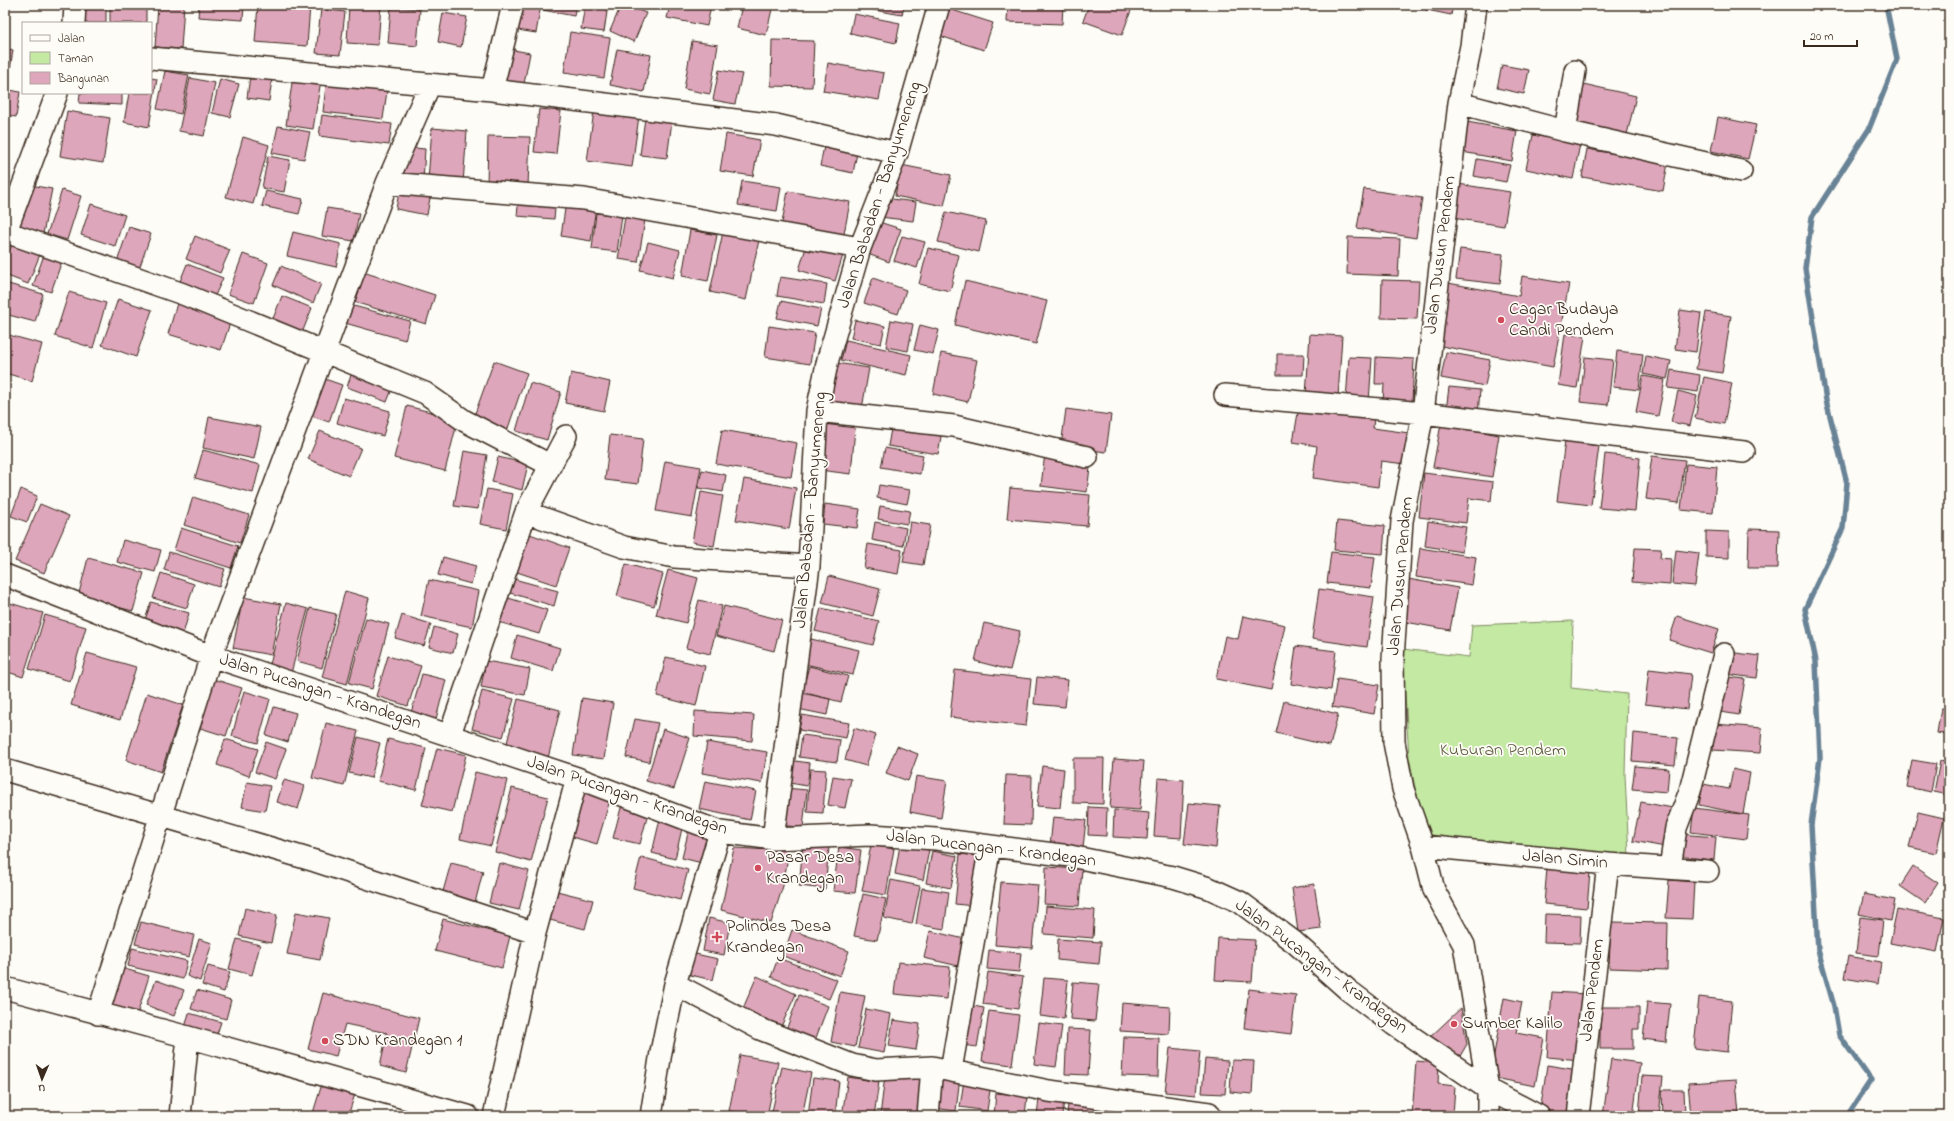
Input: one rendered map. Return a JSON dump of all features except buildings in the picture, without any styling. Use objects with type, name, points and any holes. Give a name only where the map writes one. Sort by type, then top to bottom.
[{"type":"street","points":[[74,22],[75,5]]},
{"type":"street","points":[[492,90],[513,5]]},
{"type":"street","name":"Jalan Babadan - Banyumeneng","points":[[773,839],[809,566],[818,411],[828,360],[860,248],[897,152],[939,5]]},
{"type":"street","name":"Jalan Dusun Pendem","points":[[1476,5],[1471,46],[1459,103],[1423,412],[1402,520],[1393,659],[1394,742],[1403,789],[1423,846],[1434,890],[1464,945],[1488,1088],[1488,1116]]},
{"type":"street","points":[[152,58],[492,90],[776,125],[897,152]]},
{"type":"street","points":[[1565,131],[1575,71]]},
{"type":"street","points":[[98,1014],[211,656],[387,183],[430,84]]},
{"type":"street","points":[[56,94],[9,207],[5,233],[182,294],[425,393],[464,421],[550,465]]},
{"type":"street","points":[[1459,103],[1565,131],[1741,171]]},
{"type":"street","points":[[387,183],[584,199],[860,248]]},
{"type":"street","points":[[1225,395],[1423,412],[1744,452]]},
{"type":"street","points":[[818,411],[954,426],[1087,457]]},
{"type":"street","points":[[450,734],[526,512],[566,436]]},
{"type":"street","points":[[526,512],[624,548],[674,557],[809,566]]},
{"type":"street","name":"Jalan Pucangan - Krandegan","points":[[5,575],[211,656],[450,734],[577,778],[720,832],[773,839],[870,835],[936,839],[1070,856],[1173,877],[1209,888],[1240,902],[1294,942],[1348,990],[1393,1024],[1488,1088],[1539,1116]]},
{"type":"street","points":[[1670,868],[1676,828],[1690,791],[1724,654]]},
{"type":"street","points":[[5,770],[315,862],[536,933]]},
{"type":"street","points":[[494,1116],[536,933],[577,778]]},
{"type":"street","points":[[651,1116],[661,1052],[675,984],[720,832]]},
{"type":"street","points":[[928,1116],[941,1069],[990,846]]},
{"type":"street","name":"Jalan Simin","points":[[1423,846],[1608,864],[1708,871]]},
{"type":"street","name":"Jalan Pendem","points":[[1578,1116],[1608,864]]},
{"type":"street","points":[[675,984],[760,1029],[852,1065],[876,1070],[941,1069],[1048,1091],[1209,1113]]},
{"type":"street","points":[[5,988],[188,1037],[468,1116]]},
{"type":"street","points":[[180,1116],[188,1037]]},
{"type":"green space","name":"Kuburan Pendem","points":[[1573,621],[1571,688],[1627,694],[1625,775],[1629,856],[1425,839],[1409,757],[1402,649],[1469,657],[1472,625]]},
{"type":"waterway","points":[[1847,1116],[1871,1080],[1839,1035],[1834,1006],[1818,950],[1811,825],[1820,758],[1816,661],[1805,609],[1843,528],[1847,483],[1826,400],[1805,268],[1812,217],[1869,129],[1897,59],[1886,5]]},
{"type":"place","name":"Cagar Budaya Candi Pendem","points":[[1501,320]]},
{"type":"place","name":"Pasar Desa Krandegan","points":[[758,868]]},
{"type":"place","name":"Polindes Desa Krandegan","points":[[717,937]]},
{"type":"place","name":"Sumber Kalilo","points":[[1454,1024]]},
{"type":"place","name":"SDN Krandegan 1","points":[[325,1041]]}]
